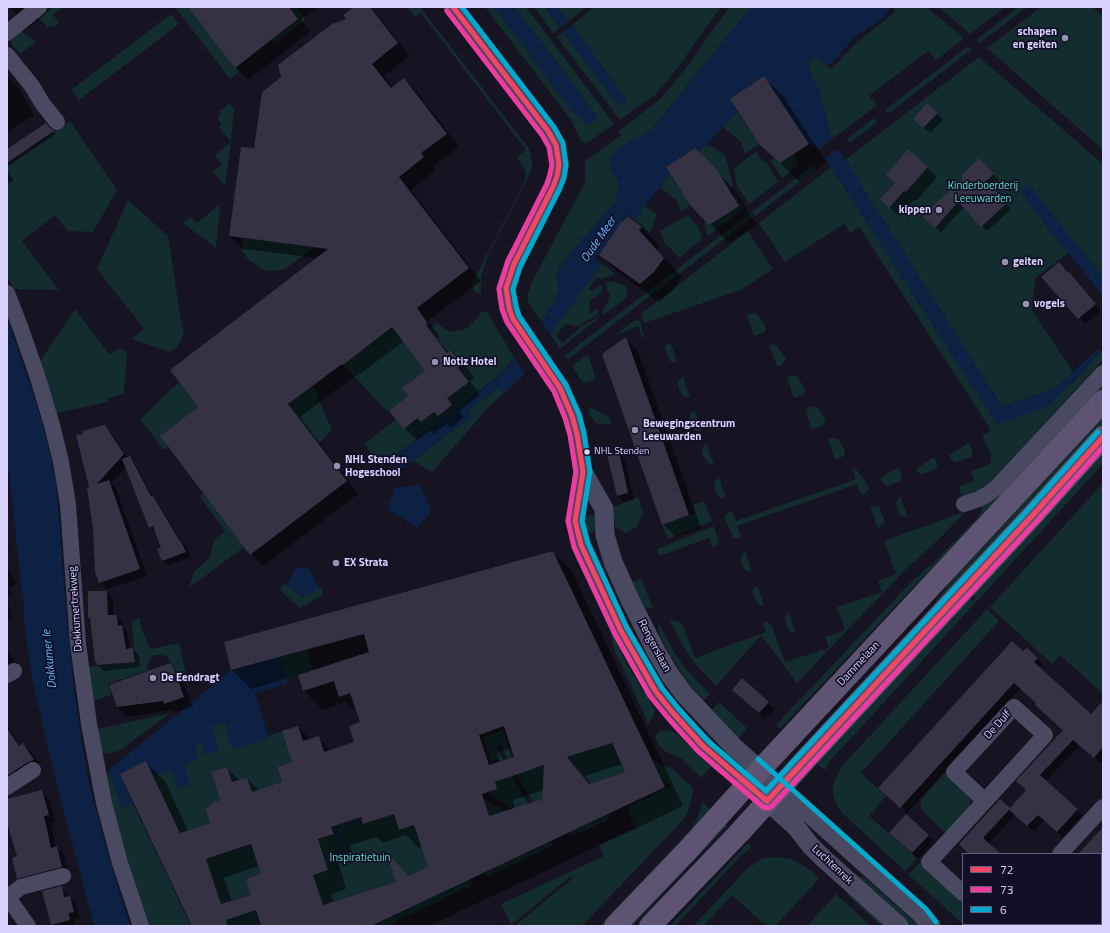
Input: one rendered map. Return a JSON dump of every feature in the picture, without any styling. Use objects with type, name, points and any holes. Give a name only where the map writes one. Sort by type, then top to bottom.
[{"type":"main road","name":"Dammelaan","points":[[615,926],[687,851],[1103,401]]},
{"type":"main road","points":[[650,926],[1032,516],[1103,437]]},
{"type":"street","points":[[7,33],[40,7]]},
{"type":"street","name":"Rengerslaan","points":[[453,7],[548,131],[557,149],[558,166],[554,187],[514,264],[506,288],[509,308],[513,319],[560,388],[572,416],[577,434],[583,472],[575,522],[581,545],[621,631],[656,692],[703,746],[754,777],[774,794]]},
{"type":"street","points":[[7,55],[32,86],[42,103],[57,122]]},
{"type":"street","name":"Dokkumertrekweg","points":[[7,293],[38,378],[61,462],[68,504],[78,644],[88,724],[106,810],[120,864],[141,926]]},
{"type":"street","points":[[964,504],[979,499],[997,487],[1103,373]]},
{"type":"street","name":"Rengerslaan","points":[[583,472],[604,509],[605,535],[613,562],[640,621],[670,675],[684,694],[723,736],[754,777]]},
{"type":"street","points":[[621,631],[640,621]]},
{"type":"street","name":"De Dulf","points":[[962,892],[929,862],[985,801],[1045,735],[1014,707],[954,772],[985,801]]},
{"type":"street","points":[[7,787],[33,770]]},
{"type":"street","name":"Luchtenrek","points":[[774,794],[810,845],[899,926]]},
{"type":"street","name":"Luchtenrek","points":[[774,794],[921,914],[931,926]]},
{"type":"street","points":[[1061,853],[1103,807]]},
{"type":"street","points":[[28,926],[7,897],[21,887],[63,876]]},
{"type":"green space","points":[[50,7],[63,7],[53,15],[59,23],[48,28],[38,17]]},
{"type":"green space","points":[[175,7],[188,7],[239,72],[230,79]]},
{"type":"green space","points":[[289,7],[297,7],[306,19],[275,43],[272,40],[298,19]]},
{"type":"green space","points":[[407,7],[420,7],[527,146],[531,154],[532,167],[529,176],[488,255],[481,277],[481,293],[476,292],[473,289],[473,281],[524,183],[526,175],[525,170],[517,157],[526,150],[421,13],[415,17]]},
{"type":"green space","points":[[485,7],[494,7],[571,110],[593,122],[596,116],[558,63],[514,7],[526,7],[614,124],[587,143],[581,141],[571,120]]},
{"type":"green space","points":[[534,7],[545,7],[560,28],[553,33]]},
{"type":"green space","points":[[558,7],[586,7],[569,21]]},
{"type":"green space","points":[[594,7],[721,7],[664,85],[655,95],[620,120],[557,37],[563,32],[617,104],[626,99],[572,25]]},
{"type":"green space","points":[[730,7],[751,7],[649,132],[628,142],[609,157],[612,170],[619,184],[615,203],[571,252],[556,274],[558,293],[541,321],[528,302],[528,294],[532,282],[585,182],[585,161],[621,135],[619,131],[659,100],[688,65]]},
{"type":"green space","points":[[893,7],[926,7],[963,38],[936,60],[928,51],[869,96],[877,105],[832,139],[818,88],[808,67],[808,61],[815,56],[831,69],[858,41],[894,13]]},
{"type":"green space","points":[[939,7],[1005,7],[970,34]]},
{"type":"green space","points":[[1018,7],[1027,7],[980,43],[976,40]]},
{"type":"green space","points":[[1041,7],[1092,7],[1103,16],[1103,150],[987,48]]},
{"type":"green space","points":[[171,14],[179,24],[79,100],[71,90]]},
{"type":"green space","points":[[21,31],[36,41],[20,54],[11,42],[13,37]]},
{"type":"green space","points":[[968,46],[972,49],[888,114],[885,110]]},
{"type":"green space","name":"Kinderboerderij Leeuwarden","points":[[979,57],[1103,164],[1103,277],[1078,246],[1035,278],[1032,311],[1073,372],[1053,389],[1002,407],[845,160]]},
{"type":"green space","points":[[229,103],[234,108],[231,142],[219,127],[221,125],[217,118],[221,114],[219,112]]},
{"type":"green space","points":[[737,111],[759,144],[745,154],[741,142],[723,127]]},
{"type":"green space","points":[[874,118],[877,122],[850,143],[847,139]]},
{"type":"green space","points":[[70,121],[117,190],[93,232],[68,231],[55,215],[22,241],[59,290],[14,289],[7,275],[7,165]]},
{"type":"green space","points":[[231,142],[225,187],[213,172],[222,164],[215,155]]},
{"type":"green space","points":[[707,145],[725,155],[733,189],[730,191],[698,151]]},
{"type":"green space","points":[[757,152],[759,157],[767,163],[778,182],[749,204],[737,186],[734,168]]},
{"type":"green space","points":[[794,154],[798,166],[782,178],[771,161],[774,158],[780,163]]},
{"type":"green space","points":[[813,165],[816,169],[755,216],[752,212]]},
{"type":"green space","points":[[831,167],[997,424],[1073,382],[1100,352],[1098,350],[1099,349],[1103,353],[1103,360],[990,483],[977,492],[962,497],[958,487],[974,481],[971,471],[986,466],[991,461],[991,454],[982,436],[991,430],[859,227],[850,233],[844,224],[785,262],[759,223]]},
{"type":"green space","points":[[670,174],[690,205],[681,212],[677,201],[660,187]]},
{"type":"green space","points":[[735,194],[744,208],[708,236],[704,224],[706,221],[739,206],[732,195]]},
{"type":"green space","points":[[128,200],[168,236],[184,334],[177,347],[170,352],[132,339],[144,329],[97,269]]},
{"type":"green space","points":[[220,204],[216,248],[183,223],[190,217],[197,223]]},
{"type":"green space","points":[[645,206],[657,214],[650,233],[634,220]]},
{"type":"green space","points":[[750,213],[753,217],[567,360],[564,356]]},
{"type":"green space","points":[[689,215],[691,220],[698,226],[702,239],[679,258],[665,243],[660,231]]},
{"type":"green space","points":[[748,231],[773,269],[741,290],[644,323],[641,314]]},
{"type":"green space","points":[[243,238],[298,245],[321,242],[285,269],[274,271],[264,270],[248,259],[242,251]]},
{"type":"green space","points":[[602,264],[615,273],[601,279],[597,277],[588,289],[591,291],[602,285],[602,292],[589,302],[590,313],[598,309],[599,314],[576,327],[574,325],[565,324],[556,336],[562,343],[579,329],[578,328],[600,317],[560,349],[550,334]]},
{"type":"green space","points":[[610,281],[626,285],[627,297],[604,315],[603,308],[606,306],[610,295],[607,291],[606,283]]},
{"type":"green space","points":[[75,309],[110,355],[120,348],[127,353],[124,393],[107,399],[107,402],[57,413],[40,361]]},
{"type":"green space","points":[[482,312],[487,312],[514,357],[498,377],[390,459],[382,467],[364,444],[396,419],[404,428],[417,418],[421,422],[434,412],[438,416],[452,405],[447,398],[469,381],[458,368],[462,365],[452,350],[447,353],[429,329],[437,323],[451,332],[463,330],[469,327]]},
{"type":"green space","points":[[752,313],[758,315],[766,329],[764,332],[754,336],[747,315]]},
{"type":"green space","points":[[635,320],[641,323],[644,337],[642,338],[638,326],[614,336]]},
{"type":"green space","points":[[398,323],[403,341],[428,375],[416,377],[402,388],[408,397],[388,412],[343,365]]},
{"type":"green space","points":[[670,342],[677,363],[671,362],[667,355],[665,346]]},
{"type":"green space","points":[[773,344],[778,347],[786,359],[782,365],[777,366],[769,345]]},
{"type":"green space","points":[[588,354],[596,380],[583,383],[572,366]]},
{"type":"green space","points":[[683,376],[690,397],[684,397],[679,389],[678,381]]},
{"type":"green space","points":[[796,376],[799,379],[805,389],[801,396],[794,398],[787,377]]},
{"type":"green space","points":[[1103,381],[1103,390],[983,520],[920,580],[779,729],[776,725],[910,583],[937,559],[978,517],[983,504]]},
{"type":"green space","points":[[179,382],[198,407],[160,436],[169,448],[164,450],[140,419]]},
{"type":"green space","points":[[311,382],[332,430],[318,444],[288,404],[301,394]]},
{"type":"green space","points":[[499,387],[504,393],[486,410],[432,472],[413,461],[471,416],[468,411]]},
{"type":"green space","points":[[813,406],[818,408],[826,420],[822,426],[812,430],[805,409]]},
{"type":"green space","points":[[590,407],[610,418],[611,424],[598,424],[588,415]]},
{"type":"green space","points":[[694,410],[701,431],[695,430],[691,423],[689,415]]},
{"type":"green space","points":[[1103,412],[1103,426],[1046,489],[801,749],[921,619],[936,602],[953,577]]},
{"type":"green space","points":[[828,439],[838,439],[845,451],[844,456],[835,460]]},
{"type":"green space","points":[[706,443],[714,465],[708,463],[703,456],[702,448]]},
{"type":"green space","points":[[968,443],[972,449],[971,457],[957,462],[952,461],[949,455]]},
{"type":"green space","points":[[1103,448],[1103,464],[830,761],[825,770],[815,762],[968,596],[973,601],[976,598],[971,593]]},
{"type":"green space","points":[[934,457],[937,467],[934,470],[922,474],[918,473],[916,469]]},
{"type":"green space","points":[[898,467],[902,479],[899,482],[888,486],[884,484],[880,479]]},
{"type":"green space","points":[[852,468],[857,470],[868,485],[869,489],[865,494],[861,495],[857,484],[737,526],[741,537],[736,539],[733,538],[725,519],[725,516],[732,510],[736,521],[845,483],[856,479]]},
{"type":"green space","points":[[719,477],[726,498],[720,498],[715,490],[714,482]]},
{"type":"green space","points":[[1103,483],[1103,694],[1060,655],[1052,664],[990,607]]},
{"type":"green space","points":[[203,493],[244,547],[189,588],[194,572],[210,557],[214,540],[225,531],[199,496]]},
{"type":"green space","points":[[900,496],[908,517],[900,516],[897,509],[896,502]]},
{"type":"green space","points":[[638,497],[643,512],[637,527],[625,533],[615,526],[613,507]]},
{"type":"green space","points":[[704,501],[712,521],[668,539],[662,525],[696,513],[693,505]]},
{"type":"green space","points":[[870,507],[879,507],[884,519],[884,523],[878,528]]},
{"type":"green space","points":[[966,511],[939,539],[906,569],[797,683],[761,635],[716,686],[690,657],[669,619],[682,623],[695,658],[766,632],[763,622],[765,621],[772,626],[785,662],[829,648],[825,637],[845,630],[837,607],[882,592],[878,581],[896,574],[884,541]]},
{"type":"green space","points":[[597,513],[598,526],[592,533],[587,531],[582,519]]},
{"type":"green space","points":[[714,526],[718,544],[713,548],[709,538],[659,556],[657,549]]},
{"type":"green space","points":[[745,551],[752,572],[746,571],[741,564],[741,556]]},
{"type":"green space","points":[[641,578],[653,608],[644,607],[628,584]]},
{"type":"green space","points":[[284,583],[302,597],[321,587],[323,595],[300,608],[280,590]]},
{"type":"green space","points":[[757,586],[764,606],[758,604],[754,598],[752,590]]},
{"type":"green space","points":[[987,609],[999,621],[861,773],[886,796],[869,816],[917,858],[905,871],[842,813],[833,794],[835,779],[842,766]]},
{"type":"green space","points":[[789,612],[796,633],[789,631],[786,625],[785,617]]},
{"type":"green space","points":[[140,618],[141,627],[150,649],[179,643],[187,678],[179,682],[173,666],[171,666],[171,662],[168,658],[163,655],[152,656],[147,666],[148,670],[108,684],[111,695],[94,701],[87,667],[126,662],[135,659],[132,621]]},
{"type":"green space","points":[[659,624],[674,652],[686,669],[710,694],[704,700],[691,687],[671,657],[660,636],[658,630]]},
{"type":"green space","points":[[608,625],[615,627],[621,652],[627,665],[653,706],[655,712],[648,724],[615,652]]},
{"type":"green space","points":[[307,650],[313,670],[287,679],[281,657]]},
{"type":"green space","points":[[591,699],[625,772],[533,802],[500,745],[496,747],[528,804],[513,809],[487,792],[497,789],[495,782],[505,778],[499,759],[491,762],[483,737],[503,730],[517,774],[594,749]]},
{"type":"green space","points":[[719,702],[747,728],[737,740],[712,710]]},
{"type":"green space","points":[[170,713],[119,751],[104,754],[102,752],[98,729]]},
{"type":"green space","points":[[224,722],[269,738],[268,736],[282,731],[292,762],[277,767],[287,798],[252,792],[247,777],[232,782],[227,767],[211,772],[221,802],[215,802],[210,804],[211,806],[205,808],[210,823],[180,833],[153,775],[172,770],[184,764],[194,744],[201,742],[212,726]]},
{"type":"green space","points":[[667,730],[678,735],[711,767],[701,778],[682,759],[666,752],[659,746],[655,737],[659,732]]},
{"type":"green space","points":[[652,759],[661,765],[673,769],[692,787],[693,793],[688,812],[683,820],[582,926],[515,926],[573,878],[571,876],[511,925],[501,904],[604,856],[599,844],[636,828],[627,808],[671,786],[661,778]]},
{"type":"green space","points":[[109,770],[122,808],[133,804],[191,926],[147,926],[113,816],[107,777]]},
{"type":"green space","points":[[945,773],[966,792],[971,800],[969,807],[946,833],[923,812],[920,806],[922,798]]},
{"type":"green space","points":[[483,799],[505,811],[489,816]]},
{"type":"green space","points":[[702,803],[704,803],[712,811],[604,926],[599,926],[691,829],[698,817]]},
{"type":"green space","points":[[610,813],[607,820],[575,835],[567,833]]},
{"type":"green space","name":"Inspiratietuin","points":[[394,814],[414,825],[429,867],[403,880],[320,906],[318,890],[313,875],[328,870],[318,840],[334,834],[329,818],[361,817],[364,824]]},
{"type":"green space","points":[[724,822],[727,826],[656,901],[632,926],[625,926]]},
{"type":"green space","points":[[267,839],[261,874],[246,879],[251,895],[236,900],[241,915],[256,910],[261,926],[228,926],[206,859]]},
{"type":"green space","points":[[551,841],[553,846],[487,877],[485,872]]},
{"type":"green space","points":[[748,843],[751,848],[741,856],[675,926],[670,926]]},
{"type":"green space","points":[[779,857],[791,859],[802,865],[819,879],[775,926],[766,926],[732,895],[703,926],[693,926],[749,867],[763,858]]},
{"type":"green space","points":[[920,862],[962,900],[962,923],[909,875]]},
{"type":"green space","points":[[859,878],[865,878],[919,926],[904,926]]},
{"type":"green space","points":[[470,879],[473,885],[386,926],[371,926]]},
{"type":"green space","points":[[848,891],[889,926],[881,926],[848,896]]},
{"type":"green space","points":[[836,894],[871,926],[807,926]]},
{"type":"water","points":[[494,7],[514,7],[558,63],[596,116],[593,122],[587,125],[571,110]]},
{"type":"water","points":[[545,7],[558,7],[569,21],[560,28]]},
{"type":"water","name":"Oude Meer","points":[[751,7],[890,7],[882,19],[856,36],[831,64],[827,65],[815,56],[808,61],[808,67],[818,88],[832,139],[1002,407],[1053,389],[1097,350],[1100,352],[1049,406],[997,424],[831,167],[815,145],[809,144],[764,76],[730,99],[737,111],[707,145],[698,151],[694,148],[666,167],[670,174],[634,220],[627,214],[595,259],[602,264],[523,371],[525,374],[504,393],[499,387],[468,411],[471,416],[399,471],[390,460],[498,377],[508,366],[551,306],[558,292],[556,274],[571,252],[615,203],[619,184],[612,170],[609,157],[628,142],[649,132]]},
{"type":"water","points":[[572,25],[626,99],[627,104],[623,106],[617,104],[563,32]]},
{"type":"water","points":[[1026,185],[1030,186],[1103,277],[1103,296],[1035,212],[1020,191],[1020,189]]},
{"type":"water","name":"Dokkumer Ie","points":[[7,318],[41,418],[51,459],[56,486],[74,690],[85,763],[89,784],[108,855],[130,926],[94,926],[57,785],[33,684],[24,622],[9,471],[7,465]]},
{"type":"water","points":[[420,485],[431,512],[417,528],[388,509],[394,488]]},
{"type":"water","points":[[296,568],[309,568],[319,589],[302,597],[287,585]]},
{"type":"water","points":[[281,657],[288,683],[255,693],[269,738],[232,749],[224,722],[212,726],[219,750],[205,755],[201,742],[194,744],[198,759],[184,764],[190,785],[178,789],[172,770],[124,784],[133,804],[122,808],[109,770],[231,670]]},
{"type":"water","points":[[336,823],[347,858],[344,859],[333,824]]},
{"type":"pier","points":[[832,139],[839,148],[824,159],[817,151]]},
{"type":"pier","points":[[540,319],[551,336],[525,374],[513,355]]},
{"type":"building","points":[[188,7],[289,7],[298,19],[235,68]]},
{"type":"building","points":[[354,7],[370,7],[398,43],[372,64],[391,88],[404,78],[447,134],[421,153],[424,157],[399,177],[469,268],[417,308],[428,324],[426,325],[447,353],[451,350],[462,365],[458,368],[469,382],[447,398],[452,405],[438,416],[434,412],[421,422],[417,418],[404,429],[389,411],[408,396],[402,388],[425,371],[392,327],[343,365],[342,364],[288,404],[347,481],[250,555],[160,436],[198,407],[170,370],[328,249],[229,236],[241,147],[254,148],[262,92],[281,77],[278,65],[332,24],[346,19],[343,15]]},
{"type":"building","points":[[764,76],[809,144],[780,163],[759,144],[730,99]]},
{"type":"building","points":[[927,103],[938,113],[923,128],[913,119]]},
{"type":"building","points":[[46,123],[54,131],[7,163],[7,149]]},
{"type":"building","points":[[695,148],[716,169],[739,206],[709,225],[690,205],[666,167]]},
{"type":"building","points":[[908,149],[928,167],[906,192],[904,191],[889,208],[880,199],[895,183],[886,175]]},
{"type":"building","points":[[979,158],[994,174],[986,181],[1007,203],[981,227],[958,202],[935,228],[923,217],[963,179],[961,176]]},
{"type":"building","points":[[627,216],[642,227],[639,230],[664,258],[654,272],[640,284],[599,255]]},
{"type":"building","points":[[1059,262],[1096,304],[1078,319],[1041,277]]},
{"type":"building","points":[[626,337],[689,515],[662,525],[602,354]]},
{"type":"building","points":[[105,425],[124,454],[97,484],[109,480],[140,569],[99,583],[95,572],[93,529],[87,488],[89,487],[76,435],[83,434],[82,431]]},
{"type":"building","points":[[619,452],[628,493],[617,496],[607,455]]},
{"type":"building","points":[[130,456],[151,496],[153,496],[186,552],[162,561],[157,549],[161,548],[153,526],[149,528],[122,459]]},
{"type":"building","points":[[553,551],[665,787],[371,926],[261,926],[256,910],[226,920],[228,926],[192,926],[120,774],[146,761],[180,833],[210,823],[205,808],[220,800],[211,772],[227,767],[232,782],[247,777],[252,792],[282,782],[277,767],[292,762],[282,731],[298,726],[303,741],[319,736],[324,752],[354,742],[349,726],[360,722],[350,693],[339,697],[334,681],[303,691],[298,675],[369,652],[364,634],[231,670],[224,642]],"holes":[[[504,726],[514,757],[489,765],[479,735]],[[612,743],[625,772],[589,784],[567,757]],[[544,765],[542,799],[489,816],[482,794],[497,789],[495,782]],[[394,814],[399,830],[414,825],[428,867],[409,876],[387,853],[396,882],[323,905],[313,875],[328,870],[318,839],[334,834],[331,827],[361,817],[363,824]],[[251,844],[261,874],[246,879],[251,895],[221,904],[206,859]]]},
{"type":"building","points":[[88,591],[107,591],[108,615],[117,615],[118,626],[122,625],[126,649],[133,648],[135,662],[97,665],[95,662],[90,618],[88,618]]},
{"type":"building","points":[[1012,641],[1023,651],[1027,648],[1038,658],[1034,662],[1091,714],[1103,701],[1103,747],[1094,758],[1073,740],[1040,775],[1078,809],[1057,832],[1038,815],[1027,826],[1009,810],[983,838],[1000,853],[968,853],[959,844],[1000,799],[1010,808],[1026,790],[1016,781],[1063,730],[1035,705],[1036,703],[1014,683],[900,808],[878,788]]},
{"type":"building","name":"De Eendragt","points":[[170,663],[174,669],[184,697],[164,704],[163,701],[117,707],[109,685]]},
{"type":"building","points":[[742,678],[769,702],[759,713],[732,690]]},
{"type":"building","points":[[7,728],[19,746],[23,743],[34,760],[28,762],[7,776]]},
{"type":"building","points":[[42,790],[49,815],[44,816],[51,848],[57,846],[62,867],[17,879],[12,858],[17,856],[7,823],[7,799]]},
{"type":"building","points":[[906,814],[929,835],[912,853],[889,833]]},
{"type":"building","points":[[1103,827],[1103,854],[1079,853]]},
{"type":"building","points":[[62,886],[64,897],[70,896],[74,912],[69,913],[70,920],[51,925],[42,891]]},
{"type":"transit line","name":"72","points":[[453,7],[548,131],[556,145],[559,165],[557,176],[553,187],[514,264],[506,288],[509,308],[513,319],[560,388],[572,416],[577,434],[583,472],[575,521],[581,545],[621,631],[656,692],[703,746],[767,801],[1032,516],[1103,437]]},
{"type":"transit line","name":"6","points":[[462,7],[554,127],[563,143],[566,165],[564,178],[520,267],[513,289],[519,316],[566,385],[579,414],[584,433],[590,472],[582,521],[588,543],[627,628],[662,688],[708,741],[766,791],[1027,511],[1098,432]]},
{"type":"transit line","name":"73","points":[[447,11],[542,135],[549,147],[552,165],[547,184],[508,261],[499,289],[502,309],[507,322],[554,391],[570,435],[576,472],[568,521],[574,547],[615,634],[650,696],[698,751],[763,807],[768,808],[772,806],[1037,521],[1103,447]]},
{"type":"transit line","name":"6","points":[[758,759],[926,909],[936,922]]},
{"type":"place","name":"schapen en geiten","points":[[1065,38]]},
{"type":"place","name":"kippen","points":[[939,210]]},
{"type":"place","name":"geiten","points":[[1005,262]]},
{"type":"place","name":"vogels","points":[[1026,304]]},
{"type":"place","name":"Notiz Hotel","points":[[435,362]]},
{"type":"place","name":"Bewegingscentrum Leeuwarden","points":[[635,430]]},
{"type":"place","name":"NHL Stenden","points":[[587,452]]},
{"type":"place","name":"NHL Stenden Hogeschool","points":[[337,466]]},
{"type":"place","name":"EX Strata","points":[[336,563]]},
{"type":"place","name":"De Eendragt","points":[[153,678]]}]
